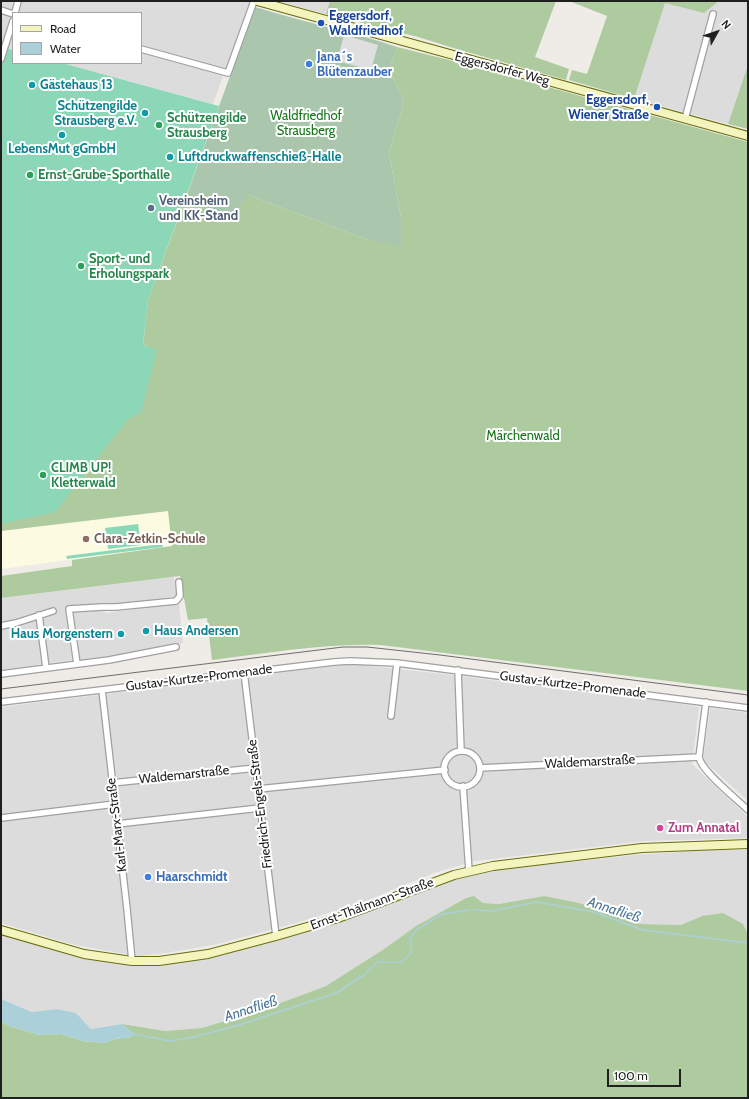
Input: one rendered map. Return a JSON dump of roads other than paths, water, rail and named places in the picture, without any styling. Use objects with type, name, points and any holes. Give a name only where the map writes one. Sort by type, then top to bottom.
[{"type":"main road","name":"Eggersdorfer Weg","points":[[255,1],[748,136]]},
{"type":"main road","name":"Ernst-Thälmann-Straße","points":[[1,930],[84,954],[132,961],[159,961],[208,954],[276,936],[338,918],[448,877],[493,866],[642,848],[748,844]]},
{"type":"street","points":[[14,12],[18,1]]},
{"type":"street","points":[[142,49],[228,73],[255,1]]},
{"type":"street","points":[[1,10],[12,13]]},
{"type":"street","points":[[685,118],[714,14]]},
{"type":"street","points":[[1,59],[12,23]]},
{"type":"street","points":[[77,664],[69,609],[102,606],[116,607],[176,601],[180,596],[179,582]]},
{"type":"street","points":[[1,626],[16,623],[53,611]]},
{"type":"street","points":[[39,615],[46,668]]},
{"type":"street","points":[[1,674],[108,660],[176,647]]},
{"type":"street","name":"Gustav-Kurtze-Promenade","points":[[1,702],[244,672],[350,661],[397,663],[458,670],[748,708]]},
{"type":"street","points":[[391,716],[397,663]]},
{"type":"street","points":[[458,670],[461,751]]},
{"type":"street","name":"Friedrich-Engels-Straße","points":[[244,672],[276,936]]},
{"type":"street","name":"Karl-Marx-Straße","points":[[102,690],[131,940],[132,961]]},
{"type":"street","points":[[706,702],[699,757],[703,767],[748,810]]},
{"type":"street","points":[[461,751],[476,757],[480,768],[480,774],[473,783],[463,786],[453,783],[446,775],[445,765],[448,758],[454,753],[461,751]]},
{"type":"street","name":"Waldemarstraße","points":[[480,768],[699,757]]},
{"type":"street","name":"Waldemarstraße","points":[[112,783],[256,768]]},
{"type":"street","points":[[258,788],[445,770]]},
{"type":"street","points":[[463,786],[469,871]]},
{"type":"street","points":[[1,818],[115,804]]},
{"type":"street","points":[[117,824],[260,808]]},
{"type":"water","points":[[1,999],[32,1012],[57,1009],[76,1013],[91,1029],[122,1024],[135,1034],[132,1037],[115,1039],[104,1043],[83,1041],[61,1034],[40,1035],[12,1027],[1,1022]]},
{"type":"waterway","name":"Annafließ","points":[[474,910],[491,911],[537,902],[594,912],[643,930],[748,943]]},
{"type":"waterway","name":"Annafließ","points":[[133,1034],[170,1041],[194,1037],[239,1025],[336,993],[364,975],[378,962],[402,962],[412,952],[410,939],[416,930],[442,914],[470,910]]},
{"type":"tram line","points":[[1,689],[343,647],[367,647],[748,695]]},
{"type":"place","name":"Eggersdorf, Waldfriedhof","points":[[321,23]]},
{"type":"place","name":"Jana´s Blütenzauber","points":[[309,64]]},
{"type":"place","name":"Gästehaus 13","points":[[32,85]]},
{"type":"place","name":"Eggersdorf, Wiener Straße","points":[[657,107]]},
{"type":"place","name":"Schützengilde Strausberg e.V.","points":[[145,113]]},
{"type":"place","name":"Schützengilde Strausberg","points":[[159,125]]},
{"type":"place","name":"LebensMut gGmbH","points":[[62,135]]},
{"type":"place","name":"Luftdruckwaffenschieß-Halle","points":[[170,157]]},
{"type":"place","name":"Ernst-Grube-Sporthalle","points":[[30,175]]},
{"type":"place","name":"Vereinsheim und KK-Stand","points":[[151,208]]},
{"type":"place","name":"Sport- und Erholungspark","points":[[81,266]]},
{"type":"place","name":"CLIMB UP! Kletterwald","points":[[43,475]]},
{"type":"place","name":"Clara-Zetkin-Schule","points":[[86,539]]},
{"type":"place","name":"Haus Andersen","points":[[146,631]]},
{"type":"place","name":"Haus Morgenstern","points":[[121,634]]},
{"type":"place","name":"Zum Annatal","points":[[660,828]]},
{"type":"place","name":"Haarschmidt","points":[[148,877]]},
{"type":"park label","name":"Waldfriedhof Strausberg","points":[[306,124]]},
{"type":"park label","name":"Märchenwald","points":[[523,436]]}]
